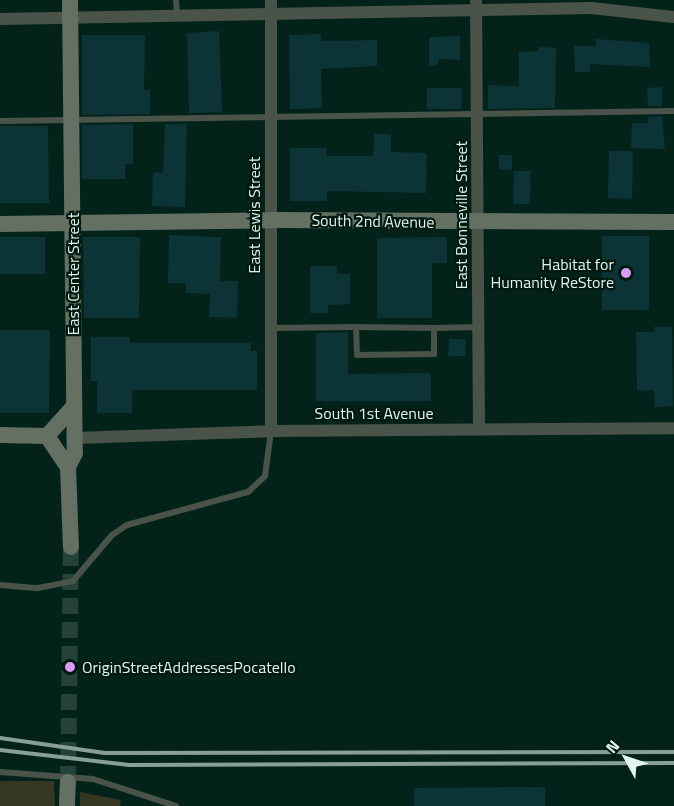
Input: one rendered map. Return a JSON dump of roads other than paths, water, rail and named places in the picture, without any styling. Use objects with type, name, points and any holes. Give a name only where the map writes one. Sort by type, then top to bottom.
[{"type":"street","name":"East Center Street","points":[[70,0],[75,438],[75,453],[68,467],[71,547]]},
{"type":"street","name":"East Lewis Street","points":[[271,0],[271,431]]},
{"type":"street","points":[[0,19],[271,14],[476,5],[591,8],[674,17]]},
{"type":"street","name":"East Bonneville Street","points":[[476,5],[479,429]]},
{"type":"street","name":"South 2nd Avenue","points":[[0,224],[271,220],[674,222]]},
{"type":"street","points":[[0,435],[47,436],[74,406]]},
{"type":"street","name":"South 1st Avenue","points":[[75,438],[271,431],[674,428]]},
{"type":"street","points":[[47,436],[68,467]]},
{"type":"street","points":[[68,782],[68,806]]},
{"type":"lane","points":[[176,0],[177,16]]},
{"type":"lane","points":[[0,121],[477,116],[674,111]]},
{"type":"lane","points":[[356,327],[357,355],[434,354],[434,328]]},
{"type":"lane","points":[[271,328],[478,327]]},
{"type":"lane","points":[[0,585],[38,588],[73,581],[112,535],[127,525],[248,492],[265,476],[271,431]]},
{"type":"lane","points":[[0,772],[93,779],[176,806]]},
{"type":"tunnel","points":[[68,782],[71,547]]},
{"type":"railway","points":[[0,738],[105,753],[674,752]]},
{"type":"railway","points":[[0,750],[129,765],[674,763]]},
{"type":"place","name":"Habitat for Humanity ReStore","points":[[626,273]]},
{"type":"place","name":"OriginStreetAddressesPocatello","points":[[70,667]]}]
